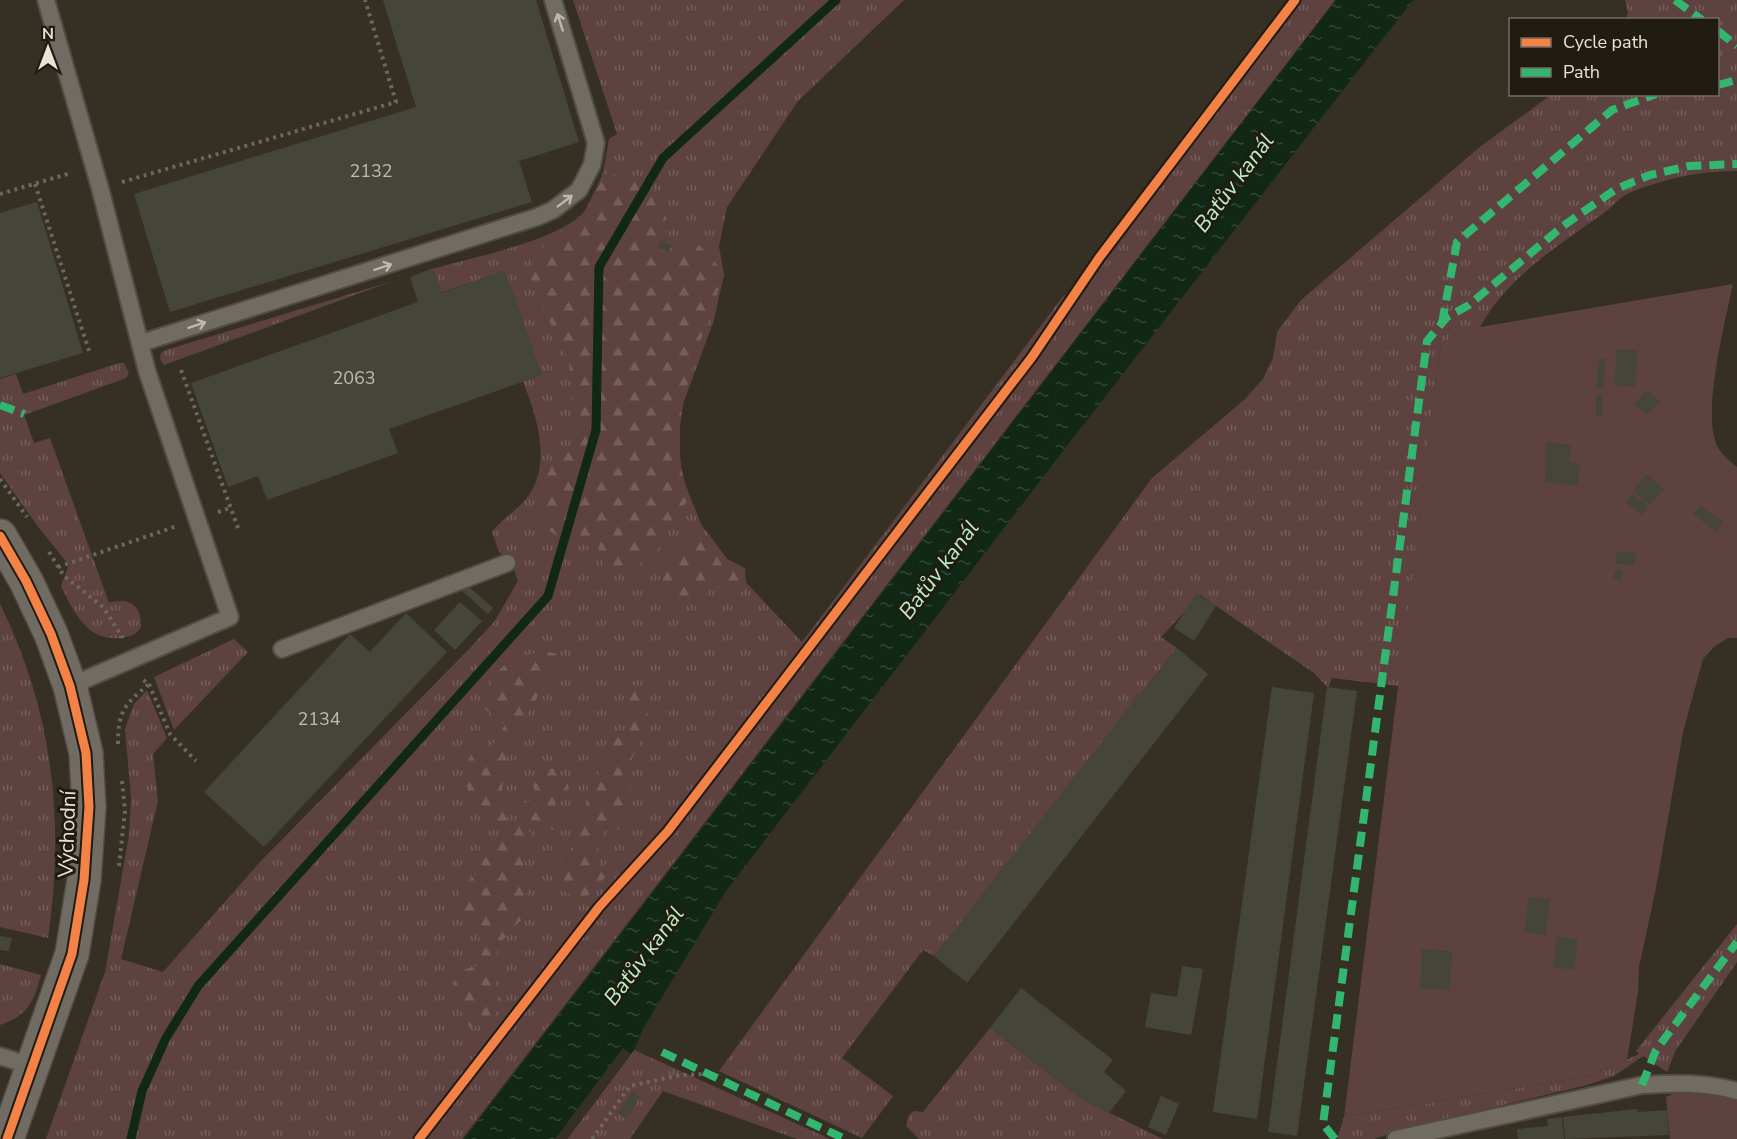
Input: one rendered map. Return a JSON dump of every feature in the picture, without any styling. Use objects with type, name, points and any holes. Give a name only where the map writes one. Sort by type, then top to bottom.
[{"type":"street","name":"Východní","points":[[0,536],[26,581],[51,634],[70,686],[86,753],[89,807],[84,880],[72,954],[7,1139]]},
{"type":"lane","points":[[46,0],[94,167],[151,381],[230,617],[70,686]]},
{"type":"lane","points":[[141,343],[537,218],[566,201],[579,190],[587,177],[597,143],[553,0]]},
{"type":"lane","points":[[282,649],[507,563]]},
{"type":"lane","points":[[0,1056],[31,1066]]},
{"type":"lane","points":[[1396,1139],[1642,1085],[1677,1083],[1717,1086],[1737,1091]]},
{"type":"path","points":[[0,194],[115,161],[122,182],[396,102],[365,0]]},
{"type":"path","points":[[35,184],[90,354]]},
{"type":"path","points":[[181,370],[238,528]]},
{"type":"path","points":[[58,567],[230,508]]},
{"type":"path","points":[[149,684],[170,734],[196,761]]},
{"type":"path","points":[[592,1139],[630,1086],[681,1075],[708,1074]]},
{"type":"green space","points":[[573,0],[904,0],[798,101],[727,207],[719,247],[724,274],[714,320],[680,412],[680,471],[701,524],[740,576],[802,642],[1064,295],[1076,300],[1301,0],[1335,0],[462,1139],[46,1139],[105,972],[129,835],[131,798],[125,729],[134,704],[147,690],[167,738],[153,754],[158,801],[121,959],[163,972],[260,862],[494,622],[518,581],[510,559],[499,552],[492,532],[526,499],[539,472],[540,441],[533,410],[523,382],[540,375],[504,271],[440,293],[432,269],[512,247],[554,232],[583,213],[594,197],[601,178],[609,139],[617,134]]},
{"type":"green space","points":[[1625,0],[1737,0],[1737,171],[1682,176],[1626,195],[1519,277],[1491,309],[1480,327],[1453,336],[1441,345],[1399,686],[1332,678],[1328,688],[1314,673],[1200,595],[1161,637],[1177,648],[934,956],[923,950],[842,1058],[893,1096],[862,1138],[719,1071],[1152,478],[1244,400],[1263,379],[1273,358],[1277,332],[1301,300],[1481,146],[1550,96],[1719,96],[1719,18],[1626,18],[1628,12]]},
{"type":"green space","points":[[609,173],[654,190],[664,205],[668,236],[687,239],[701,247],[724,274],[696,354],[682,410],[681,466],[688,492],[672,490],[688,500],[670,524],[662,545],[630,572],[605,569],[598,547],[572,542],[556,535],[543,523],[539,511],[549,465],[558,456],[570,451],[575,437],[569,362],[531,283],[534,255],[584,213],[603,174]]},
{"type":"green space","points":[[393,281],[164,365],[160,359],[161,353],[166,350]]},
{"type":"green space","points":[[1733,284],[1717,365],[1712,409],[1716,443],[1722,454],[1737,467],[1737,638],[1728,638],[1715,646],[1703,659],[1683,732],[1656,888],[1639,967],[1638,992],[1627,1060],[1590,1076],[1344,1117],[1441,345],[1453,336],[1480,327]]},
{"type":"green space","points":[[124,363],[129,373],[126,378],[24,415],[34,443],[50,438],[109,603],[128,602],[139,613],[141,627],[137,632],[121,638],[109,638],[91,630],[71,606],[61,586],[69,565],[39,528],[0,473],[0,379],[16,374],[23,394]]},
{"type":"green space","points":[[701,537],[711,551],[745,568],[746,583],[738,597],[727,594],[719,587],[710,589],[704,600],[679,600],[668,597],[659,588],[662,555]]},
{"type":"green space","points":[[0,604],[32,685],[43,726],[50,767],[55,851],[48,938],[0,927]]},
{"type":"green space","points":[[234,639],[248,652],[174,730],[154,677]]},
{"type":"green space","points":[[545,651],[557,654],[560,668],[542,683],[536,700],[509,742],[502,789],[509,801],[507,820],[501,826],[490,827],[471,797],[465,779],[468,760],[478,747],[493,744],[505,725],[484,708],[488,694],[497,674],[510,661]]},
{"type":"green space","points":[[628,684],[638,686],[649,718],[631,761],[623,769],[631,788],[621,830],[608,827],[599,845],[599,864],[605,877],[595,891],[578,902],[557,884],[555,876],[557,866],[571,852],[574,815],[585,812],[589,781],[598,775],[603,767],[609,766],[607,744],[632,725],[620,711]]},
{"type":"green space","points":[[555,768],[567,781],[569,788],[555,804],[562,824],[555,830],[543,828],[534,823],[528,815],[525,803],[537,797],[533,786],[543,771]]},
{"type":"green space","points":[[517,823],[531,833],[522,870],[527,897],[526,916],[510,930],[498,947],[493,977],[503,1006],[488,1021],[470,1028],[456,1000],[454,972],[478,966],[481,940],[462,912],[459,887],[477,874],[479,851]]},
{"type":"green space","points":[[1737,924],[1737,962],[1676,1050],[1667,1072],[1643,1056],[1614,1076],[1587,1085],[1411,1127],[1374,1139],[1337,1139],[1344,1117],[1590,1076],[1639,1054],[1636,1051]]},
{"type":"green space","points":[[0,964],[41,975],[28,1007],[17,1017],[0,1025]]},
{"type":"green space","points":[[990,1028],[1083,1100],[1163,1139],[919,1139],[906,1126],[909,1115],[914,1111],[923,1112]]},
{"type":"green space","points":[[634,1050],[830,1139],[797,1139],[663,1091],[630,1139],[567,1139]]},
{"type":"green space","points":[[1673,1094],[1713,1094],[1737,1099],[1737,1139],[1670,1139],[1666,1097]]},
{"type":"water","name":"Baťův kanál","points":[[1336,0],[1413,0],[726,891],[644,1027],[634,1050],[567,1139],[464,1139]]},
{"type":"pier","points":[[623,1048],[631,1054],[567,1139],[555,1139]]},
{"type":"building","points":[[383,0],[536,0],[579,142],[519,161],[532,202],[170,312],[134,194],[416,107]]},
{"type":"building","points":[[37,202],[83,353],[0,378],[0,213]]},
{"type":"building","points":[[661,240],[672,245],[669,252],[658,248]]},
{"type":"building","points":[[433,268],[442,293],[505,270],[542,375],[389,429],[398,453],[267,500],[258,476],[228,487],[191,383],[418,302],[410,277]]},
{"type":"building","points":[[1617,349],[1638,350],[1635,387],[1614,385]]},
{"type":"building","points":[[1599,358],[1606,359],[1603,388],[1596,387]]},
{"type":"building","points":[[1646,390],[1660,401],[1647,415],[1634,405]]},
{"type":"building","points":[[1596,394],[1603,394],[1602,417],[1596,417]]},
{"type":"building","points":[[1546,442],[1571,445],[1569,462],[1580,463],[1578,486],[1545,482]]},
{"type":"building","points":[[1646,474],[1664,489],[1650,505],[1633,491]]},
{"type":"building","points":[[1632,494],[1649,506],[1643,515],[1626,503]]},
{"type":"building","points":[[1701,506],[1723,522],[1716,532],[1693,514]]},
{"type":"building","points":[[1617,551],[1636,554],[1634,566],[1615,563]]},
{"type":"building","points":[[1616,569],[1623,571],[1621,581],[1613,579]]},
{"type":"building","points":[[467,585],[493,608],[488,614],[462,591]]},
{"type":"building","points":[[1196,594],[1216,606],[1194,641],[1174,628]]},
{"type":"building","points":[[460,602],[482,621],[455,650],[434,630]]},
{"type":"building","points":[[406,613],[447,652],[264,847],[204,792],[350,634],[370,652]]},
{"type":"building","points":[[1177,648],[1208,674],[967,983],[934,956],[1136,698],[1137,693],[1140,695]]},
{"type":"building","points":[[1272,687],[1314,693],[1257,1119],[1213,1112]]},
{"type":"building","points":[[1327,687],[1357,691],[1297,1136],[1268,1132]]},
{"type":"building","points":[[1529,897],[1550,899],[1546,935],[1524,932]]},
{"type":"building","points":[[0,936],[12,938],[9,951],[0,950]]},
{"type":"building","points":[[1557,937],[1578,939],[1574,970],[1553,967]]},
{"type":"building","points":[[1422,949],[1452,951],[1450,990],[1420,989]]},
{"type":"building","points":[[1182,966],[1203,969],[1191,1035],[1145,1027],[1151,993],[1177,997]]},
{"type":"building","points":[[1021,988],[1113,1060],[1104,1072],[1126,1091],[1109,1113],[1083,1100],[990,1028]]},
{"type":"building","points":[[632,1092],[640,1097],[626,1119],[618,1113]]},
{"type":"building","points":[[1161,1096],[1179,1104],[1166,1135],[1148,1127]]},
{"type":"building","points":[[1637,1109],[1638,1112],[1667,1110],[1669,1135],[1565,1139],[1563,1117]]},
{"type":"building","points":[[1562,1117],[1564,1139],[1518,1139],[1517,1129],[1548,1126],[1547,1119]]},
{"type":"waterway","points":[[131,1139],[142,1091],[166,1038],[198,986],[548,596],[596,430],[599,267],[663,158],[836,0]]},
{"type":"marked path","points":[[1675,0],[1699,18]]},
{"type":"marked path","points":[[1719,32],[1737,46]]},
{"type":"marked path","points":[[1719,85],[1737,80]]},
{"type":"marked path","points":[[1442,323],[1457,242],[1612,110],[1650,96]]},
{"type":"marked path","points":[[1335,1139],[1323,1124],[1427,341],[1447,317],[1469,305],[1563,226],[1616,189],[1650,175],[1689,166],[1737,164]]},
{"type":"marked path","points":[[0,405],[24,414]]},
{"type":"marked path","points":[[1642,1085],[1656,1050],[1737,942]]},
{"type":"marked path","points":[[662,1052],[845,1139]]},
{"type":"cycle path","points":[[419,1139],[599,907],[668,831],[1032,357],[1099,258],[1295,0]]},
{"type":"cycle path","points":[[0,536],[26,581],[51,634],[70,686],[86,753],[89,807],[84,880],[72,954],[7,1139]]}]
